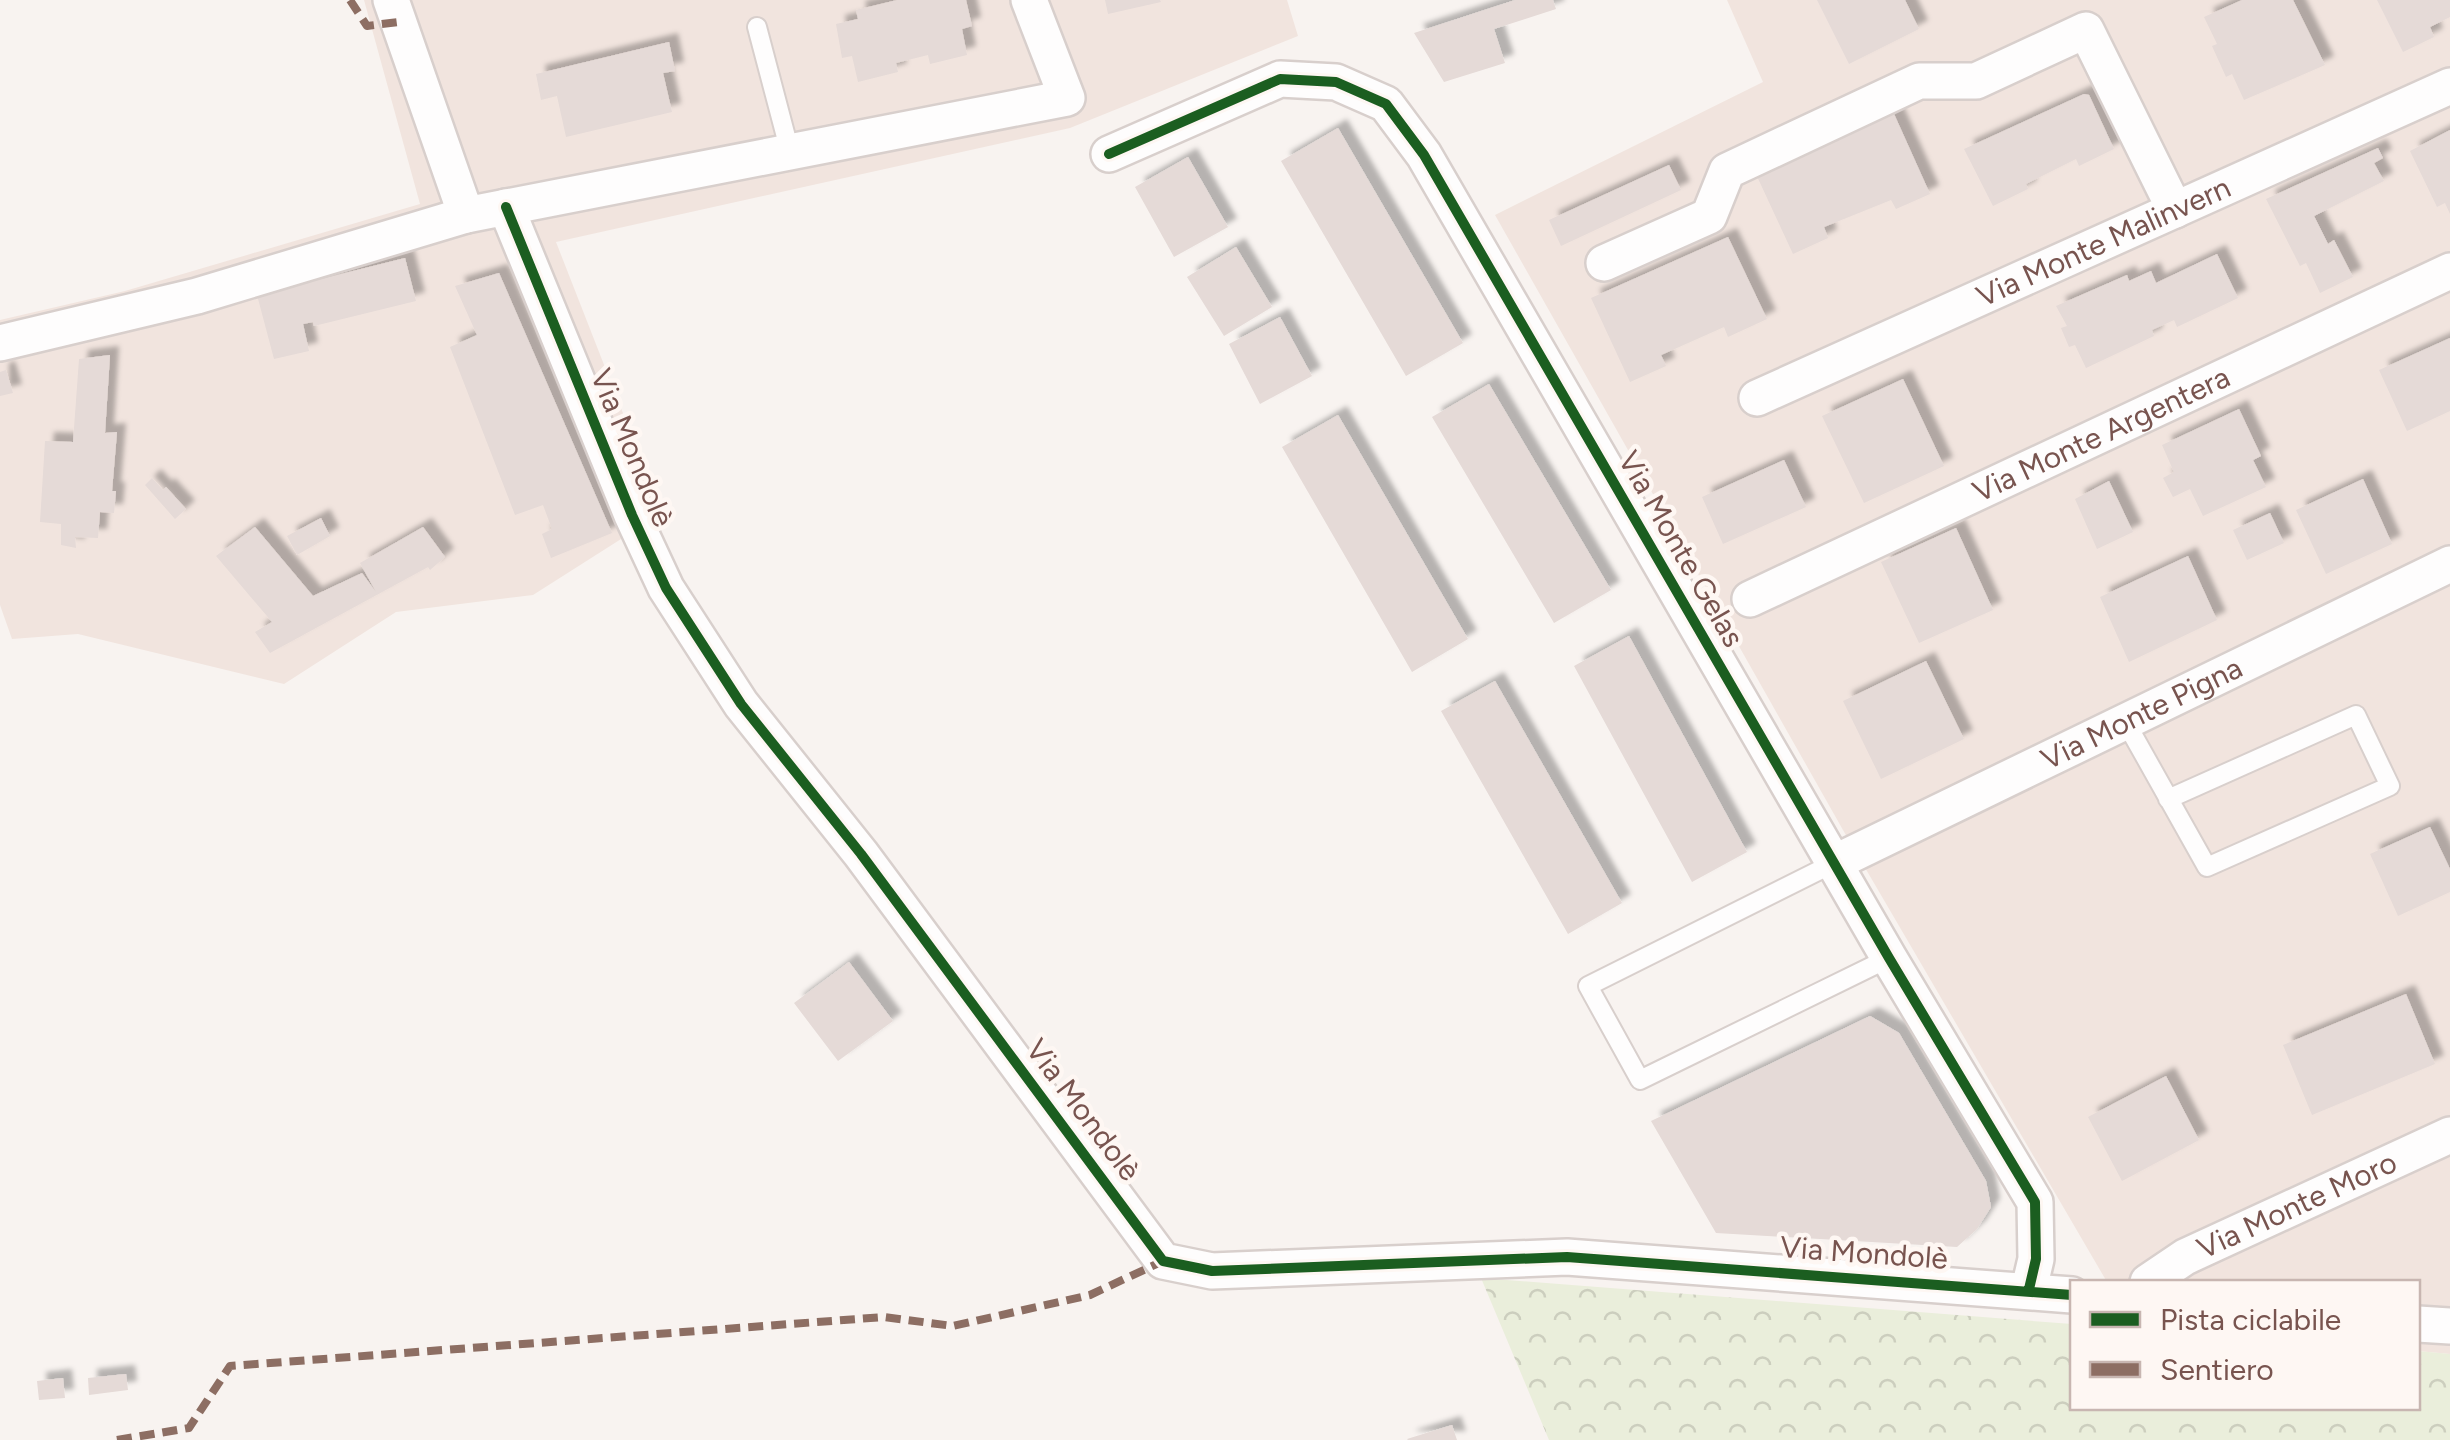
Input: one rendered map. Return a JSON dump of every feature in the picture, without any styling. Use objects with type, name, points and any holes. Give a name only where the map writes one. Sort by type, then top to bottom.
[{"type":"street","points":[[390,0],[466,215]]},
{"type":"street","points":[[0,344],[198,296],[466,215],[1067,98],[1029,0]]},
{"type":"street","points":[[1604,264],[1709,216],[1727,171],[1918,81],[1976,82],[2086,30],[2175,210]]},
{"type":"street","name":"Via Monte Gelas","points":[[1108,154],[1280,79],[1336,82],[1386,104],[1424,155],[1889,958],[2035,1202],[2036,1259],[2028,1289]]},
{"type":"street","name":"Via Monte Malinvern","points":[[1756,398],[2450,86]]},
{"type":"street","name":"Via Mondolè","points":[[506,207],[632,515],[666,588],[741,704],[861,854],[1163,1260],[1212,1271],[1567,1257],[2070,1294]]},
{"type":"street","name":"Via Monte Argentera","points":[[1750,598],[2450,271]]},
{"type":"street","name":"Via Monte Pigna","points":[[1834,863],[2450,564]]},
{"type":"street","name":"Via Monte Moro","points":[[2151,1280],[2185,1258],[2450,1135]]},
{"type":"street","points":[[2420,1324],[2450,1326]]},
{"type":"lane","points":[[756,27],[790,152]]},
{"type":"lane","points":[[2125,721],[2168,798],[2207,867],[2390,786],[2356,715],[2168,798]]},
{"type":"lane","points":[[1834,863],[1588,986],[1640,1080],[1889,958]]},
{"type":"shaded area","points":[[364,0],[1287,0],[1298,36],[1070,128],[556,242],[662,513],[533,595],[396,612],[284,684],[78,634],[12,639],[0,605],[0,320],[125,291],[420,204]]},
{"type":"shaded area","points":[[1727,0],[2450,0],[2450,1354],[2420,1351],[2420,1280],[2106,1280],[1843,830],[1495,215],[1763,82]]},
{"type":"green space","points":[[1481,1278],[2070,1324],[2070,1410],[2420,1410],[2420,1351],[2450,1354],[2450,1440],[1549,1440]]},
{"type":"building","points":[[897,0],[966,0],[972,26],[962,29],[967,55],[930,64],[928,55],[896,63],[898,72],[858,82],[852,56],[842,58],[836,24],[858,19],[856,10]]},
{"type":"building","points":[[1105,0],[1160,0],[1161,2],[1108,14]]},
{"type":"building","points":[[1515,0],[1553,0],[1556,9],[1494,29],[1505,63],[1444,82],[1414,33]]},
{"type":"building","points":[[1817,0],[1905,0],[1919,29],[1849,64]]},
{"type":"building","points":[[2242,0],[2293,0],[2325,65],[2244,100],[2232,74],[2226,77],[2204,17]]},
{"type":"building","points":[[2377,0],[2450,0],[2450,17],[2430,27],[2434,37],[2403,52]]},
{"type":"building","points":[[669,42],[675,71],[663,73],[672,112],[566,137],[557,96],[541,100],[536,74]]},
{"type":"building","points":[[2089,95],[2114,149],[2079,166],[2076,159],[1993,206],[1964,149]]},
{"type":"building","points":[[1894,114],[1930,194],[1896,209],[1891,200],[1824,227],[1828,238],[1793,254],[1755,172]]},
{"type":"building","points":[[1338,128],[1463,343],[1406,376],[1281,161]]},
{"type":"building","points":[[2450,130],[2450,214],[2445,203],[2437,207],[2410,151]]},
{"type":"building","points":[[2378,148],[2383,158],[2374,163],[2384,181],[2314,216],[2328,244],[2334,240],[2353,277],[2320,293],[2306,263],[2300,266],[2266,199]]},
{"type":"building","points":[[1188,157],[1228,227],[1174,257],[1135,187]]},
{"type":"building","points":[[1669,165],[1681,190],[1561,246],[1549,220]]},
{"type":"building","points":[[1728,237],[1767,319],[1728,337],[1724,327],[1661,355],[1666,366],[1630,382],[1591,298]]},
{"type":"building","points":[[1236,247],[1272,307],[1224,336],[1187,277]]},
{"type":"building","points":[[2217,254],[2238,298],[2177,327],[2174,320],[2152,330],[2154,336],[2086,368],[2075,345],[2069,347],[2061,328],[2067,326],[2056,306],[2127,275],[2129,281],[2151,271],[2156,283]]},
{"type":"building","points":[[405,258],[416,301],[314,326],[313,322],[303,324],[309,351],[274,359],[257,295]]},
{"type":"building","points":[[499,273],[612,533],[551,558],[542,534],[552,529],[543,505],[515,515],[450,347],[477,335],[455,286]]},
{"type":"building","points":[[1280,317],[1312,376],[1260,404],[1229,344]]},
{"type":"building","points":[[2450,338],[2450,411],[2407,431],[2379,370]]},
{"type":"building","points":[[110,355],[105,433],[117,432],[114,513],[100,512],[98,538],[75,537],[76,548],[61,545],[61,524],[40,522],[45,441],[73,442],[79,359]]},
{"type":"building","points":[[6,370],[13,393],[0,396],[0,372]]},
{"type":"building","points":[[1903,379],[1944,466],[1864,503],[1822,416]]},
{"type":"building","points":[[1489,384],[1611,590],[1554,623],[1432,417]]},
{"type":"building","points":[[2239,409],[2261,456],[2253,460],[2266,487],[2203,516],[2190,489],[2173,497],[2163,478],[2174,472],[2162,445]]},
{"type":"building","points":[[1338,415],[1468,639],[1412,672],[1282,447]]},
{"type":"building","points":[[1784,460],[1806,507],[1723,544],[1702,497]]},
{"type":"building","points":[[152,478],[186,509],[175,519],[145,485]]},
{"type":"building","points":[[2363,479],[2392,544],[2326,574],[2296,510]]},
{"type":"building","points":[[2109,481],[2133,532],[2097,549],[2075,499]]},
{"type":"building","points":[[2270,513],[2284,543],[2247,560],[2233,530]]},
{"type":"building","points":[[321,518],[330,536],[297,555],[287,536]]},
{"type":"building","points":[[255,527],[313,596],[362,573],[376,592],[360,563],[423,527],[445,557],[430,570],[428,567],[270,653],[255,632],[272,622],[216,556]]},
{"type":"building","points":[[1956,528],[1993,610],[1919,643],[1881,562]]},
{"type":"building","points":[[2188,556],[2217,620],[2129,662],[2100,597]]},
{"type":"building","points":[[1629,636],[1747,852],[1692,882],[1574,666]]},
{"type":"building","points":[[1926,661],[1964,739],[1881,779],[1843,701]]},
{"type":"building","points":[[1495,681],[1622,903],[1568,934],[1441,711]]},
{"type":"building","points":[[2430,827],[2450,869],[2450,892],[2398,916],[2370,854]]},
{"type":"building","points":[[849,962],[893,1021],[838,1061],[794,1003]]},
{"type":"building","points":[[2406,994],[2435,1064],[2312,1115],[2283,1045]]},
{"type":"building","points":[[1870,1016],[1899,1033],[1986,1181],[1991,1207],[1977,1229],[1957,1247],[1716,1233],[1651,1121]]},
{"type":"building","points":[[2166,1076],[2199,1140],[2122,1181],[2088,1117]]},
{"type":"building","points":[[126,1374],[128,1390],[89,1395],[88,1378]]},
{"type":"building","points":[[63,1378],[65,1398],[39,1400],[37,1381]]},
{"type":"building","points":[[1452,1425],[1457,1440],[1407,1439]]},
{"type":"marked path","points":[[350,0],[367,26],[398,22]]},
{"type":"marked path","points":[[117,1440],[189,1428],[230,1366],[884,1317],[953,1326],[1090,1295],[1163,1261]]},
{"type":"cycle path","points":[[1109,154],[1280,79],[1336,82],[1386,104],[1424,155],[1889,958],[2035,1202],[2036,1259],[2029,1289]]},
{"type":"cycle path","points":[[506,207],[632,515],[666,588],[741,704],[861,854],[1163,1261],[1212,1271],[1567,1257],[2070,1295]]}]
